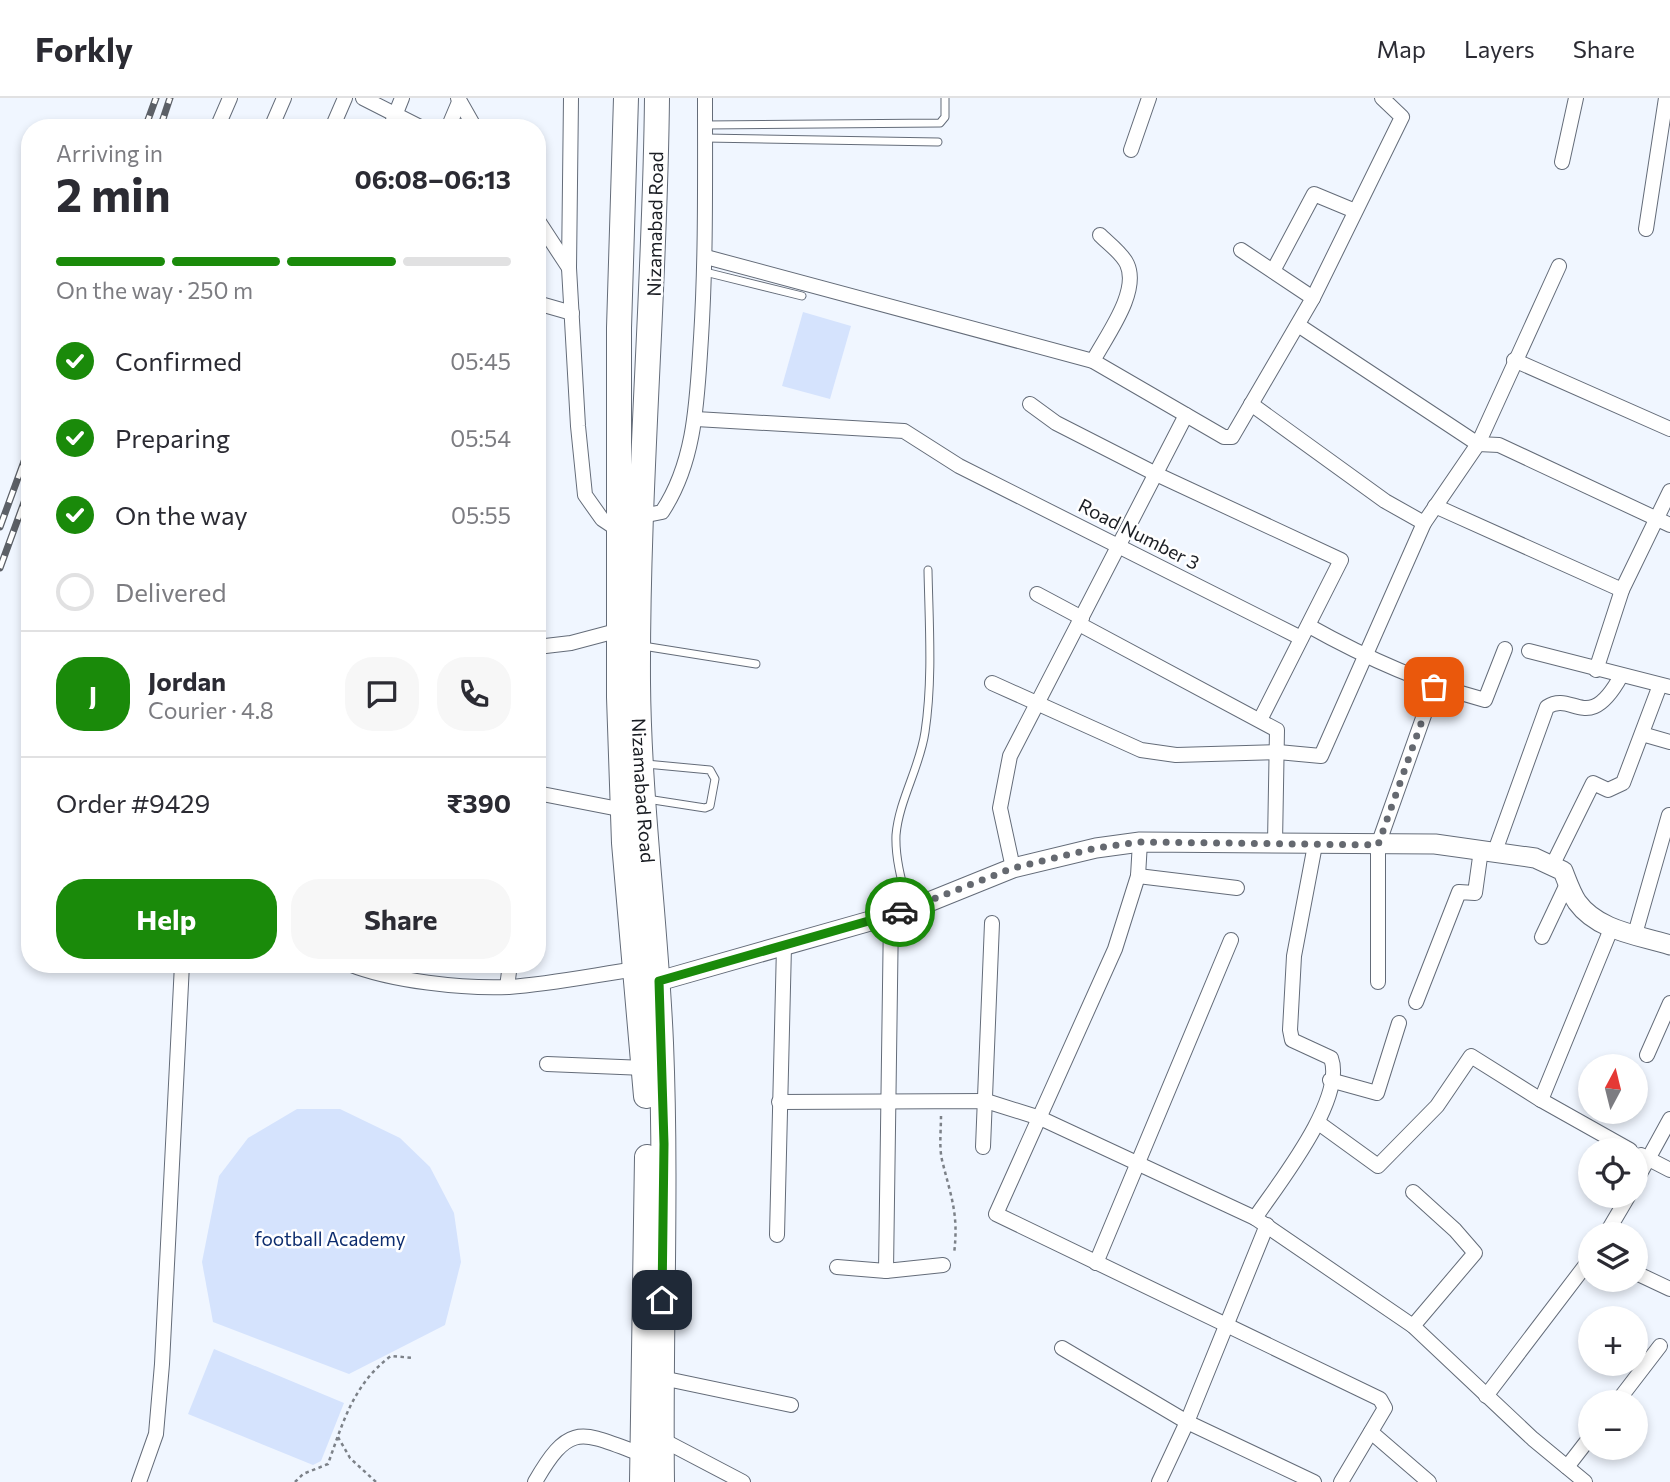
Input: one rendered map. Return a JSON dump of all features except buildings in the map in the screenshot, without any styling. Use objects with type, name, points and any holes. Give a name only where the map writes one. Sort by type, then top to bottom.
[{"type":"highway","name":"Nizamabad Road","points":[[626,98],[619,328],[619,697],[633,804],[664,1144],[662,1378],[642,1482]]},
{"type":"highway","name":"Nizamabad Road","points":[[633,804],[642,764],[639,645],[642,516],[655,245],[657,98]]},
{"type":"highway","name":"Nizamabad Road","points":[[648,975],[645,1068],[651,1446],[662,1482]]},
{"type":"street","points":[[220,119],[230,98]]},
{"type":"street","points":[[275,119],[284,98]]},
{"type":"street","points":[[336,119],[345,98]]},
{"type":"street","points":[[363,98],[389,119]]},
{"type":"street","points":[[393,119],[402,98]]},
{"type":"street","points":[[571,98],[569,268],[585,495],[602,519],[620,531]]},
{"type":"street","points":[[642,516],[662,512],[676,491],[696,419],[706,257],[705,98]]},
{"type":"street","points":[[1131,150],[1149,98]]},
{"type":"street","points":[[706,257],[1093,361],[1224,437],[1232,437],[1313,298],[1402,117],[1382,98]]},
{"type":"street","points":[[1562,162],[1576,98]]},
{"type":"street","points":[[1646,229],[1666,98]]},
{"type":"street","points":[[452,119],[459,100]]},
{"type":"street","points":[[459,100],[470,119]]},
{"type":"street","points":[[1273,271],[1314,194],[1355,211]]},
{"type":"street","points":[[546,233],[569,268]]},
{"type":"street","points":[[1093,361],[1125,298],[1130,279],[1126,262],[1100,235]]},
{"type":"street","points":[[1241,250],[1313,298]]},
{"type":"street","points":[[992,683],[1038,702],[1122,744],[1157,754],[1278,752],[1321,756],[1424,523],[1478,443],[1559,266]]},
{"type":"street","points":[[546,306],[572,313]]},
{"type":"street","points":[[1298,325],[1478,443],[1499,445],[1664,522]]},
{"type":"street","points":[[1514,360],[1670,429]]},
{"type":"street","points":[[1030,404],[1056,423],[1156,474],[1341,560],[1260,720]]},
{"type":"street","points":[[1251,404],[1385,501],[1424,523]]},
{"type":"street","points":[[1013,868],[1000,808],[1010,756],[1186,415]]},
{"type":"street","name":"Road Number 3","points":[[696,419],[904,431],[959,466],[1118,545],[1305,632],[1434,687],[1485,700],[1505,649]]},
{"type":"street","points":[[1596,670],[1622,590],[1664,522],[1670,491]]},
{"type":"street","points":[[1435,506],[1622,590]]},
{"type":"street","points":[[1038,594],[1080,621],[1277,730],[1275,842]]},
{"type":"street","points":[[546,646],[571,643],[620,630]]},
{"type":"street","points":[[1529,651],[1665,686],[1623,783],[1608,790],[1593,783],[1553,863]]},
{"type":"street","points":[[1416,1002],[1460,892],[1475,893],[1488,850],[1547,707],[1556,704],[1576,708],[1596,707],[1612,692],[1621,676]]},
{"type":"street","points":[[1378,982],[1378,845],[1434,687]]},
{"type":"street","points":[[1642,734],[1670,742]]},
{"type":"street","points":[[546,794],[633,804]]},
{"type":"street","points":[[1635,934],[1664,861],[1669,815]]},
{"type":"street","points":[[1140,842],[1138,876],[1115,949],[996,1214],[1224,1326],[1380,1398],[1385,1408],[1341,1482]]},
{"type":"street","points":[[372,973],[421,982],[507,987],[648,975],[784,946],[900,912],[1013,868],[1096,848],[1140,842],[1434,844],[1488,850],[1553,863],[1563,871],[1576,901],[1611,929],[1670,945]]},
{"type":"street","points":[[1159,1482],[1187,1422],[1261,1222],[1320,1124],[1331,1080],[1331,1058],[1299,1045],[1292,1040],[1290,1030],[1294,957],[1315,845]]},
{"type":"street","points":[[1138,876],[1237,888]]},
{"type":"street","points":[[1542,937],[1568,882]]},
{"type":"street","points":[[886,1271],[887,1101],[900,912]]},
{"type":"street","points":[[983,1147],[992,923]]},
{"type":"street","points":[[1541,1100],[1611,929]]},
{"type":"street","points":[[1096,1263],[1231,940]]},
{"type":"street","points":[[777,1235],[784,946]]},
{"type":"street","points":[[139,1482],[156,1434],[158,1411],[182,973]]},
{"type":"street","points":[[507,987],[509,973]]},
{"type":"street","points":[[1647,1054],[1670,1003]]},
{"type":"street","points":[[1331,1080],[1377,1093],[1399,1023]]},
{"type":"street","points":[[1320,1124],[1378,1166],[1437,1106],[1471,1056],[1609,1138]]},
{"type":"street","points":[[547,1064],[645,1068]]},
{"type":"street","points":[[779,1102],[986,1101],[1040,1118],[1138,1164],[1261,1222],[1413,1326],[1486,1396],[1585,1482]]},
{"type":"street","points":[[1648,1148],[1670,1119]]},
{"type":"street","points":[[1648,1159],[1670,1170]]},
{"type":"street","points":[[1413,1192],[1455,1230],[1475,1253],[1413,1326]]},
{"type":"street","points":[[837,1267],[886,1271],[943,1265]]},
{"type":"street","points":[[1486,1396],[1578,1275]]},
{"type":"street","points":[[1648,1279],[1670,1289]]},
{"type":"street","points":[[1626,1390],[1660,1346]]},
{"type":"street","points":[[1062,1348],[1187,1422],[1314,1482]]},
{"type":"street","points":[[662,1378],[791,1405]]},
{"type":"street","points":[[1371,1432],[1419,1479]]},
{"type":"street","points":[[535,1482],[551,1454],[561,1442],[572,1437],[651,1446],[743,1482]]},
{"type":"street","points":[[1567,1467],[1578,1453]]},
{"type":"lane","points":[[705,132],[940,123],[945,117],[945,98]]},
{"type":"lane","points":[[705,132],[939,142]]},
{"type":"lane","points":[[705,272],[802,296]]},
{"type":"lane","points":[[900,912],[896,836],[900,816],[921,759],[926,729],[929,688],[928,570]]},
{"type":"lane","points":[[639,645],[756,664]]},
{"type":"lane","points":[[633,804],[705,808],[710,806],[715,779],[710,770],[642,764]]},
{"type":"path","points":[[940,1102],[942,1159],[950,1179],[956,1210],[955,1251],[952,1262],[943,1265]]},
{"type":"path","points":[[295,1482],[303,1474],[328,1464],[350,1403],[371,1371],[391,1356],[414,1358]]},
{"type":"path","points":[[338,1437],[350,1458],[376,1482]]},
{"type":"green space","points":[[803,312],[851,326],[830,399],[782,386]]},
{"type":"green space","name":"football Academy","points":[[297,1109],[340,1109],[400,1138],[430,1167],[454,1213],[461,1262],[445,1325],[349,1374],[213,1322],[202,1262],[219,1176],[248,1138]]},
{"type":"green space","points":[[214,1349],[344,1403],[321,1461],[313,1465],[188,1414]]},
{"type":"railway","points":[[148,119],[156,98]]},
{"type":"railway","points":[[163,119],[170,98]]},
{"type":"railway","points":[[0,527],[21,470]]},
{"type":"railway","points":[[0,568],[21,511]]},
{"type":"way so far","points":[[900,912],[1013,868],[1096,848],[1140,842],[1378,845],[1434,687]]},
{"type":"route","points":[[662,1300],[664,1144],[659,981],[900,912]]}]
